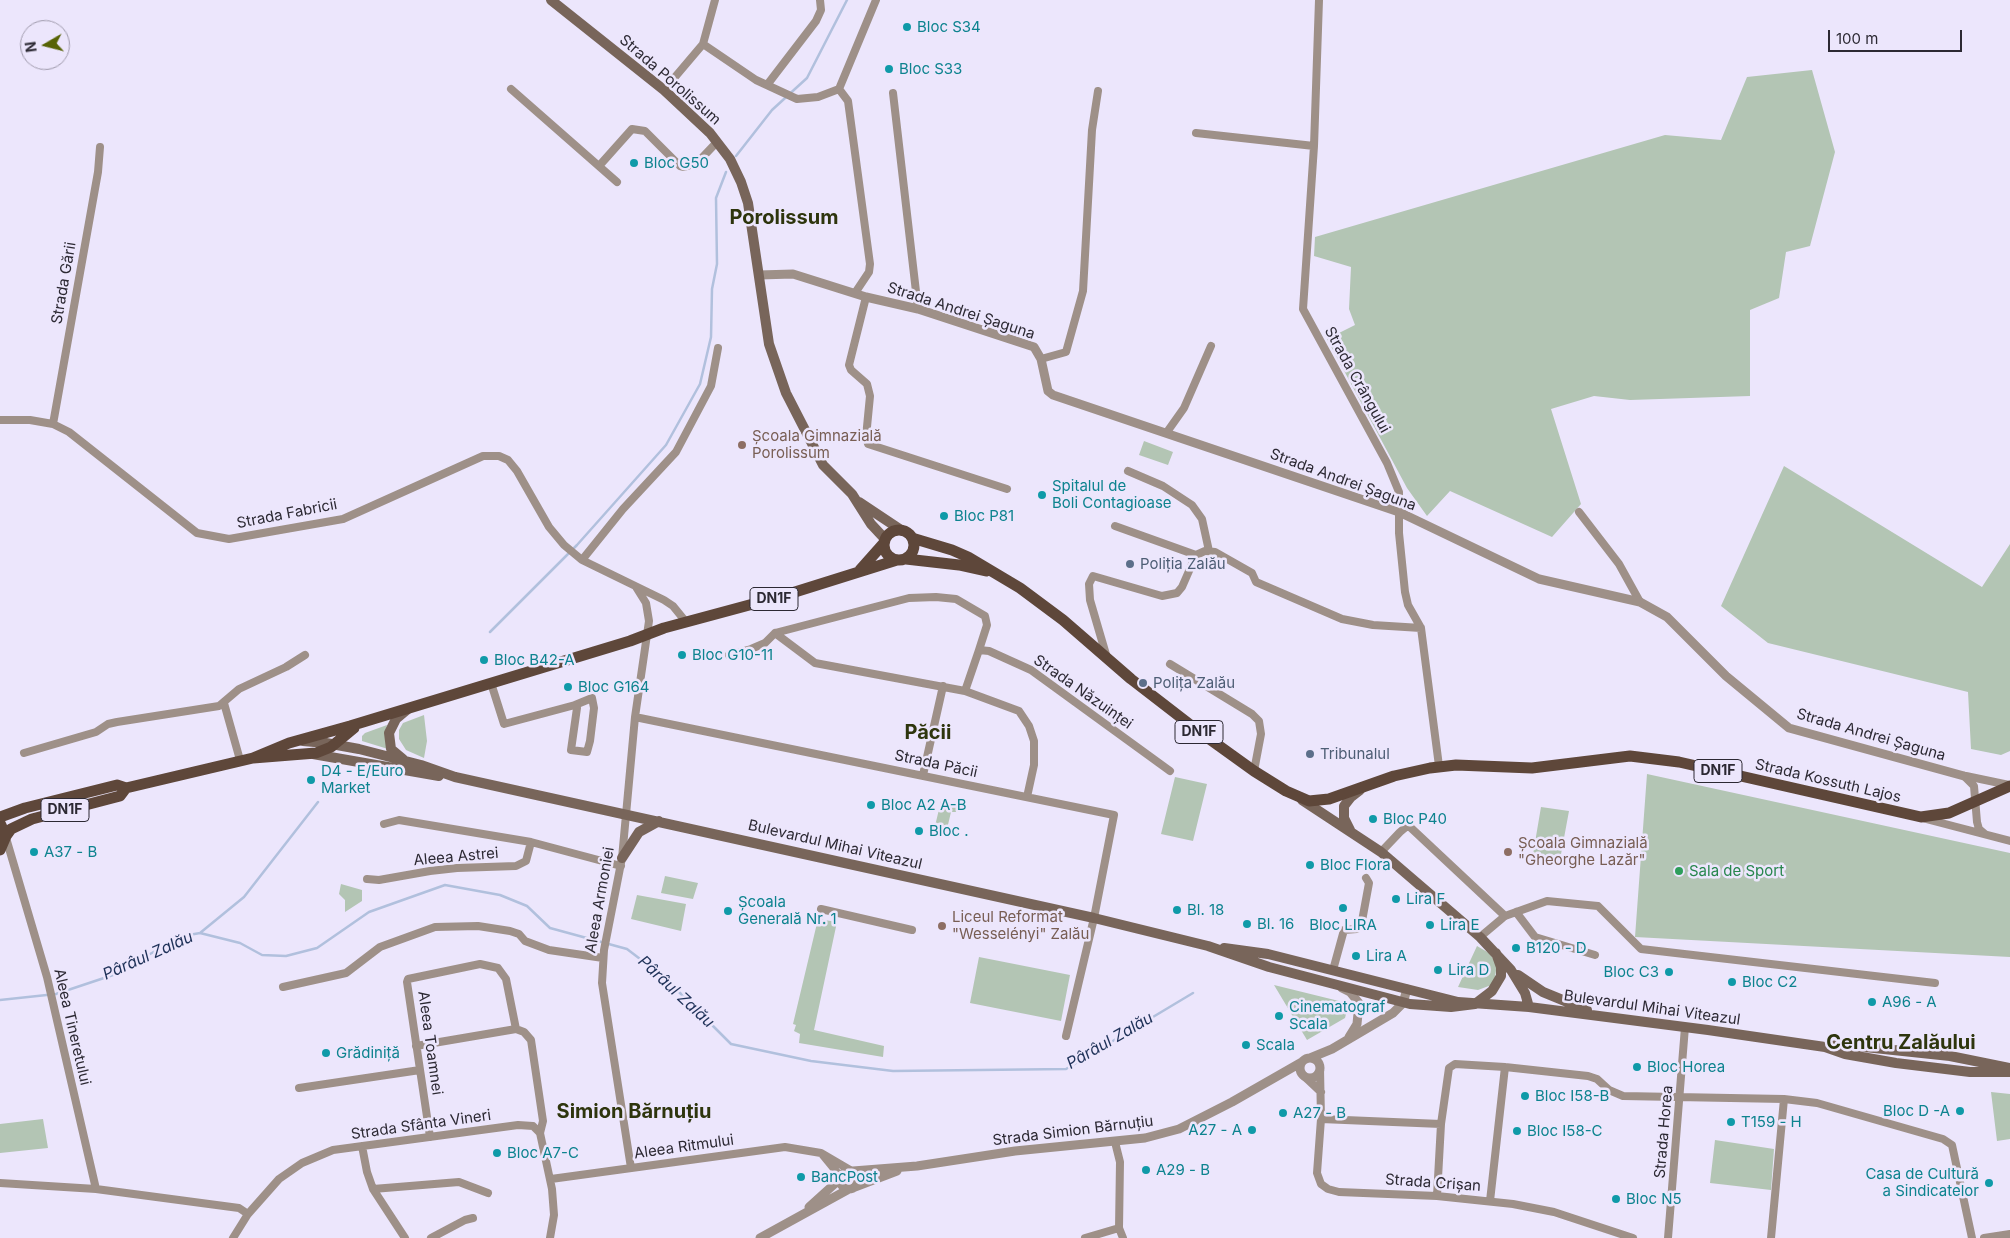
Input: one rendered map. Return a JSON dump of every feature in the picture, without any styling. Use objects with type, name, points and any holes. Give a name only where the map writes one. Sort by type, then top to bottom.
[{"type":"main road","name":"Strada Porolissum","points":[[551,0],[664,90],[717,142],[734,166],[745,192],[769,344],[786,393],[823,465],[858,502],[871,524],[885,541]]},
{"type":"main road","name":"Strada Porolissum","points":[[858,502],[901,530]]},
{"type":"main road","name":"DN1F","points":[[901,530],[912,538],[952,550],[977,561],[1000,576],[1056,615],[1177,715],[1254,771],[1297,797]]},
{"type":"main road","points":[[860,570],[892,532],[901,530]]},
{"type":"main road","points":[[885,541],[888,556],[901,559],[912,552],[912,538]]},
{"type":"main road","name":"DN1F","points":[[289,743],[410,708],[686,622],[775,598],[860,570],[901,559],[959,564],[1000,576]]},
{"type":"main road","points":[[408,762],[398,756],[392,749],[389,733],[396,719],[410,708]]},
{"type":"main road","name":"DN1F","points":[[309,754],[338,743],[366,721]]},
{"type":"main road","name":"Bulevardul Mihai Viteazul","points":[[253,758],[289,743],[307,741],[338,743],[455,777],[626,813],[1094,918],[1208,946],[1269,967],[1403,1003],[1451,1007],[1475,1004]]},
{"type":"main road","points":[[338,743],[339,754],[346,759]]},
{"type":"main road","name":"Bulevardul Mihai Viteazul","points":[[0,817],[25,808],[117,785],[126,788],[253,758],[309,754],[346,759],[418,774],[455,777]]},
{"type":"main road","name":"Strada Kossuth Lajos","points":[[1331,817],[1326,812],[1325,805],[1330,800],[1370,784],[1408,772],[1439,766],[1523,768],[1602,758],[1646,756],[1912,816],[1938,815],[2010,786]]},
{"type":"main road","name":"Strada Kossuth Lajos","points":[[1350,830],[1344,818],[1344,806],[1354,793],[1370,784]]},
{"type":"main road","name":"Bulevardul Mihai Viteazul","points":[[6,837],[11,829],[32,819],[120,796],[126,788]]},
{"type":"main road","name":"Strada Kossuth Lajos","points":[[1297,797],[1319,801],[1341,795]]},
{"type":"main road","points":[[1297,797],[1331,817],[1381,852],[1480,937],[1511,970],[1526,993],[1529,1007]]},
{"type":"main road","points":[[621,862],[639,832],[659,821]]},
{"type":"main road","points":[[0,823],[6,837]]},
{"type":"main road","name":"DN1F","points":[[0,851],[6,837]]},
{"type":"main road","name":"Bulevardul Mihai Viteazul","points":[[1208,946],[1268,954],[1475,1004],[1529,1007],[1685,1027],[1825,1047],[1845,1054],[1896,1063],[1970,1072],[2010,1072]]},
{"type":"main road","points":[[1475,1004],[1492,991],[1501,976],[1501,967],[1496,954]]},
{"type":"main road","points":[[1511,970],[1535,987],[1552,996],[1610,1017]]},
{"type":"main road","name":"Bulevardul Mihai Viteazul","points":[[1825,1047],[1846,1045],[1950,1056],[2010,1068]]},
{"type":"street","points":[[664,90],[703,44],[715,0]]},
{"type":"street","points":[[766,85],[816,21],[821,10],[820,0]]},
{"type":"street","points":[[703,44],[766,85],[797,100],[818,97],[839,89],[876,0]]},
{"type":"street","name":"Strada Crângului","points":[[1319,0],[1314,146],[1303,310],[1387,463],[1399,492],[1405,592],[1408,605],[1420,628],[1439,766]]},
{"type":"street","points":[[511,89],[617,182]]},
{"type":"street","points":[[839,89],[848,101],[870,264],[869,272],[855,293]]},
{"type":"street","points":[[1041,359],[1066,352],[1083,292],[1092,130],[1098,91]]},
{"type":"street","points":[[893,93],[918,309]]},
{"type":"street","points":[[599,166],[628,131],[635,129],[645,131],[680,166],[684,167],[697,163],[717,142]]},
{"type":"street","points":[[1196,133],[1314,146]]},
{"type":"street","name":"Strada Gării","points":[[53,424],[96,182],[100,147]]},
{"type":"street","name":"Strada Andrei Șaguna","points":[[759,275],[793,274],[866,297],[918,309],[1034,347],[1041,359],[1048,392],[1053,395],[1399,512],[1539,579],[1640,602],[1667,617],[1726,676],[1789,728],[1964,776],[2010,786]]},
{"type":"street","points":[[866,297],[849,365],[850,370],[867,384],[870,396],[866,437],[868,444],[1008,489]]},
{"type":"street","points":[[1167,432],[1184,408],[1211,346]]},
{"type":"street","points":[[579,558],[676,452],[711,386],[718,348]]},
{"type":"street","name":"Strada Fabricii","points":[[0,420],[30,420],[53,424],[69,432],[197,533],[215,538],[229,539],[343,519],[483,456],[499,456],[508,460],[517,471],[549,528],[564,545],[579,558],[673,606],[686,622]]},
{"type":"street","points":[[1128,471],[1163,486],[1192,505],[1202,519],[1209,551]]},
{"type":"street","points":[[1578,512],[1619,564],[1640,602]]},
{"type":"street","points":[[1115,526],[1196,555],[1209,551],[1215,552],[1252,572],[1256,582],[1342,619],[1373,625],[1420,628]]},
{"type":"street","points":[[1107,658],[1090,600],[1089,584],[1093,576],[1162,596],[1177,593],[1182,587],[1196,555]]},
{"type":"street","points":[[635,586],[642,595],[649,612],[647,635]]},
{"type":"street","points":[[729,655],[752,650],[764,643],[775,633],[909,598],[936,597],[956,599],[985,616],[987,625],[965,692]]},
{"type":"street","points":[[775,633],[815,663],[943,686],[1019,711],[1029,726],[1034,741],[1034,765],[1027,796]]},
{"type":"street","name":"Aleea Armoniei","points":[[631,1168],[602,983],[607,934],[621,862],[635,717],[647,635]]},
{"type":"street","name":"Strada Năzuinței","points":[[979,650],[988,651],[1032,670],[1170,771]]},
{"type":"street","points":[[24,753],[96,732],[108,724],[219,706],[224,703],[231,693],[286,667],[305,655]]},
{"type":"street","points":[[1170,664],[1252,714],[1259,721],[1260,734],[1254,771]]},
{"type":"street","points":[[491,683],[504,724],[575,705],[592,698],[594,708],[587,752],[571,750],[577,708],[575,705]]},
{"type":"street","points":[[923,776],[943,686]]},
{"type":"street","points":[[224,703],[240,760]]},
{"type":"street","name":"Strada Păcii","points":[[635,717],[1114,815],[1094,918],[1066,1036]]},
{"type":"street","points":[[1964,776],[1974,786],[1978,825],[1987,835]]},
{"type":"street","points":[[1912,816],[2010,841]]},
{"type":"street","name":"Aleea Astrei","points":[[384,824],[399,820],[531,842],[621,862]]},
{"type":"street","points":[[1381,852],[1400,832],[1406,827],[1410,827],[1505,916]]},
{"type":"street","name":"Aleea Tineretului","points":[[6,837],[47,977],[96,1189]]},
{"type":"street","name":"Aleea Astrei","points":[[367,879],[379,880],[430,870],[516,866],[526,861],[531,842]]},
{"type":"street","name":"Aleea Tineretului","points":[[0,851],[8,857],[18,873]]},
{"type":"street","points":[[1334,970],[1344,930],[1356,929],[1362,921],[1369,883],[1366,878]]},
{"type":"street","points":[[1480,937],[1505,916],[1547,901],[1598,906],[1641,949],[1935,983]]},
{"type":"street","points":[[821,909],[912,930]]},
{"type":"street","points":[[1516,912],[1535,937],[1595,955]]},
{"type":"street","points":[[283,987],[346,973],[380,947],[435,927],[478,926],[510,930],[519,934],[525,941],[549,950],[604,954]]},
{"type":"street","name":"Aleea Toamnei","points":[[430,1137],[407,982],[410,977],[480,964],[498,968],[506,979],[516,1029]]},
{"type":"street","points":[[1338,985],[1350,992],[1359,1003],[1357,1024],[1354,1032],[1346,1041]]},
{"type":"street","points":[[1403,1003],[1407,989]]},
{"type":"street","name":"Strada Simion Bărnuțiu","points":[[804,1213],[844,1172],[912,1166],[1015,1151],[1115,1142],[1145,1138],[1179,1129],[1306,1060],[1332,1049],[1393,1014],[1403,1003]]},
{"type":"street","name":"Strada Horea","points":[[1668,1238],[1681,1097],[1685,1027]]},
{"type":"street","points":[[416,1046],[516,1029],[524,1032],[531,1040],[543,1121],[540,1133],[550,1179],[554,1215],[550,1238]]},
{"type":"street","name":"Strada Simion Bărnuțiu","points":[[1283,1074],[1303,1075],[1310,1078],[1316,1076],[1320,1066],[1332,1049]]},
{"type":"street","points":[[1320,1066],[1316,1060],[1306,1060],[1300,1068],[1303,1075],[1320,1092]]},
{"type":"street","points":[[1436,1196],[1441,1124],[1449,1068],[1455,1064],[1506,1067],[1588,1076],[1597,1079],[1609,1090],[1623,1096],[1784,1100],[1817,1103],[1943,1139],[1952,1145],[1972,1238]]},
{"type":"street","name":"Strada Crișan","points":[[1320,1066],[1321,1119],[1317,1173],[1321,1184],[1339,1192],[1436,1196],[1490,1201],[1554,1212],[1633,1238]]},
{"type":"street","points":[[1490,1201],[1506,1067]]},
{"type":"street","points":[[299,1088],[420,1070]]},
{"type":"street","points":[[1771,1238],[1784,1100]]},
{"type":"street","points":[[1321,1119],[1441,1124]]},
{"type":"street","name":"Strada Sfânta Vineri","points":[[233,1238],[248,1214],[279,1179],[302,1163],[334,1150],[518,1125],[534,1126],[540,1133]]},
{"type":"street","points":[[1115,1142],[1121,1176],[1119,1228],[1123,1238]]},
{"type":"street","points":[[362,1146],[367,1172],[374,1189],[405,1238]]},
{"type":"street","name":"Aleea Ritmului","points":[[550,1179],[775,1148],[795,1148],[821,1153],[852,1171]]},
{"type":"street","points":[[821,1153],[840,1178],[843,1186],[852,1188],[858,1177],[852,1171]]},
{"type":"street","name":"Strada Simion Bărnuțiu","points":[[760,1238],[852,1188],[912,1166]]},
{"type":"street","points":[[374,1189],[459,1182],[488,1193]]},
{"type":"street","points":[[0,1183],[96,1189],[239,1208],[248,1214]]},
{"type":"street","points":[[432,1238],[443,1235],[464,1220],[473,1218]]},
{"type":"street","points":[[1085,1238],[1119,1228]]},
{"type":"street","points":[[1984,1238],[2010,1234]]},
{"type":"green space","points":[[1812,70],[1835,152],[1810,246],[1786,252],[1779,298],[1750,310],[1750,396],[1630,400],[1594,396],[1551,409],[1581,504],[1552,537],[1450,491],[1427,516],[1407,488],[1327,339],[1355,325],[1349,309],[1351,267],[1314,256],[1315,237],[1665,135],[1721,140],[1747,77]]},
{"type":"green space","points":[[1144,441],[1173,452],[1168,465],[1139,455]]},
{"type":"green space","points":[[1784,466],[1982,587],[2010,544],[2010,751],[2001,755],[1971,749],[1968,692],[1768,643],[1721,606]]},
{"type":"green space","points":[[424,715],[427,741],[424,758],[406,750],[399,739],[399,730],[403,723]]},
{"type":"green space","points":[[387,725],[385,733],[388,749],[362,741],[362,736],[365,733]]},
{"type":"green space","points":[[1647,774],[2010,853],[2010,957],[1635,937]]},
{"type":"green space","points":[[1175,777],[1207,784],[1193,841],[1161,834]]},
{"type":"green space","points":[[941,801],[958,805],[956,812],[951,812],[947,829],[935,826]]},
{"type":"green space","points":[[1541,807],[1569,811],[1559,865],[1532,860]]},
{"type":"green space","points":[[665,876],[698,883],[693,899],[661,893]]},
{"type":"green space","points":[[341,884],[362,890],[362,901],[345,912],[345,900],[339,894]]},
{"type":"green space","points":[[637,895],[686,904],[681,931],[631,919]]},
{"type":"green space","points":[[818,919],[837,922],[814,1030],[884,1046],[883,1057],[799,1043],[800,1034],[794,1031],[796,1025],[793,1024]]},
{"type":"green space","points":[[1477,946],[1489,953],[1497,964],[1494,984],[1478,990],[1458,987]]},
{"type":"green space","points":[[979,957],[1070,975],[1061,1021],[970,1003]]},
{"type":"green space","points":[[1274,985],[1343,1002],[1347,1010],[1345,1018],[1307,1040]]},
{"type":"green space","points":[[1991,1092],[2010,1094],[2010,1139],[1997,1141]]},
{"type":"green space","points":[[43,1119],[48,1148],[0,1153],[0,1124]]},
{"type":"green space","points":[[1715,1140],[1774,1149],[1771,1190],[1710,1183]]},
{"type":"waterway","points":[[736,156],[772,110],[807,78],[847,0]]},
{"type":"waterway","points":[[490,632],[577,545],[666,445],[700,384],[711,337],[712,289],[717,264],[716,198],[726,172]]},
{"type":"waterway","points":[[200,933],[244,897],[318,802]]},
{"type":"waterway","name":"Pârâul Zalău","points":[[0,1000],[56,994],[113,975],[173,941],[200,933],[240,943],[262,955],[286,956],[317,948],[369,912],[445,885],[500,895],[527,906],[550,928],[627,949],[665,978],[731,1044],[811,1061],[893,1071],[1066,1069],[1193,993]]},
{"type":"place","name":"Bloc S34","points":[[907,27]]},
{"type":"place","name":"Bloc S33","points":[[889,69]]},
{"type":"place","name":"Bloc G50","points":[[634,163]]},
{"type":"place","name":"Școala Gimnazială Porolissum","points":[[742,445]]},
{"type":"place","name":"Spitalul de Boli Contagioase","points":[[1042,495]]},
{"type":"place","name":"Bloc P81","points":[[944,516]]},
{"type":"place","name":"Poliția Zalău","points":[[1130,564]]},
{"type":"place","name":"Bloc G10-11","points":[[682,655]]},
{"type":"place","name":"Bloc B42-A","points":[[484,660]]},
{"type":"place","name":"Polița Zalău","points":[[1143,683]]},
{"type":"place","name":"Bloc G164","points":[[568,687]]},
{"type":"place","name":"Tribunalul","points":[[1310,754]]},
{"type":"place","name":"D4 - E/Euro Market","points":[[311,780]]},
{"type":"place","name":"Bloc A2 A-B","points":[[871,805]]},
{"type":"place","name":"Bloc P40","points":[[1373,819]]},
{"type":"place","name":"Bloc .","points":[[919,831]]},
{"type":"place","name":"A37 - B","points":[[34,852]]},
{"type":"place","name":"Școala Gimnazială \"Gheorghe Lazăr\"","points":[[1508,852]]},
{"type":"place","name":"Bloc Flora","points":[[1310,865]]},
{"type":"place","name":"Sala de Sport","points":[[1679,871]]},
{"type":"place","name":"Lira F","points":[[1396,899]]},
{"type":"place","name":"Bloc LIRA","points":[[1343,908]]},
{"type":"place","name":"Bl. 18","points":[[1177,910]]},
{"type":"place","name":"Școala Generală Nr. 1","points":[[728,911]]},
{"type":"place","name":"Bl. 16","points":[[1247,924]]},
{"type":"place","name":"Lira E","points":[[1430,925]]},
{"type":"place","name":"Liceul Reformat \"Wesselényi\" Zalău","points":[[942,926]]},
{"type":"place","name":"B120 - D","points":[[1516,948]]},
{"type":"place","name":"Lira A","points":[[1356,956]]},
{"type":"place","name":"Lira D","points":[[1438,970]]},
{"type":"place","name":"Bloc C3","points":[[1669,972]]},
{"type":"place","name":"Bloc C2","points":[[1732,982]]},
{"type":"place","name":"A96 - A","points":[[1872,1002]]},
{"type":"place","name":"Cinematograf Scala","points":[[1279,1016]]},
{"type":"place","name":"Scala","points":[[1246,1045]]},
{"type":"place","name":"Grădiniță","points":[[326,1053]]},
{"type":"place","name":"Bloc Horea","points":[[1637,1067]]},
{"type":"place","name":"Bloc I58-B","points":[[1525,1096]]},
{"type":"place","name":"Bloc D -A","points":[[1960,1111]]},
{"type":"place","name":"A27 - B","points":[[1283,1113]]},
{"type":"place","name":"T159 - H","points":[[1731,1122]]},
{"type":"place","name":"A27 - A","points":[[1252,1130]]},
{"type":"place","name":"Bloc I58-C","points":[[1517,1131]]},
{"type":"place","name":"Bloc A7-C","points":[[497,1153]]},
{"type":"place","name":"A29 - B","points":[[1146,1170]]},
{"type":"place","name":"BancPost","points":[[801,1177]]},
{"type":"place","name":"Casa de Cultură a Sindicatelor","points":[[1989,1183]]},
{"type":"place","name":"Bloc N5","points":[[1616,1199]]},
{"type":"district","name":"Porolissum","points":[[784,218]]},
{"type":"district","name":"Păcii","points":[[928,733]]},
{"type":"district","name":"Centru Zalăului","points":[[1901,1043]]},
{"type":"district","name":"Simion Bărnuțiu","points":[[634,1112]]}]
